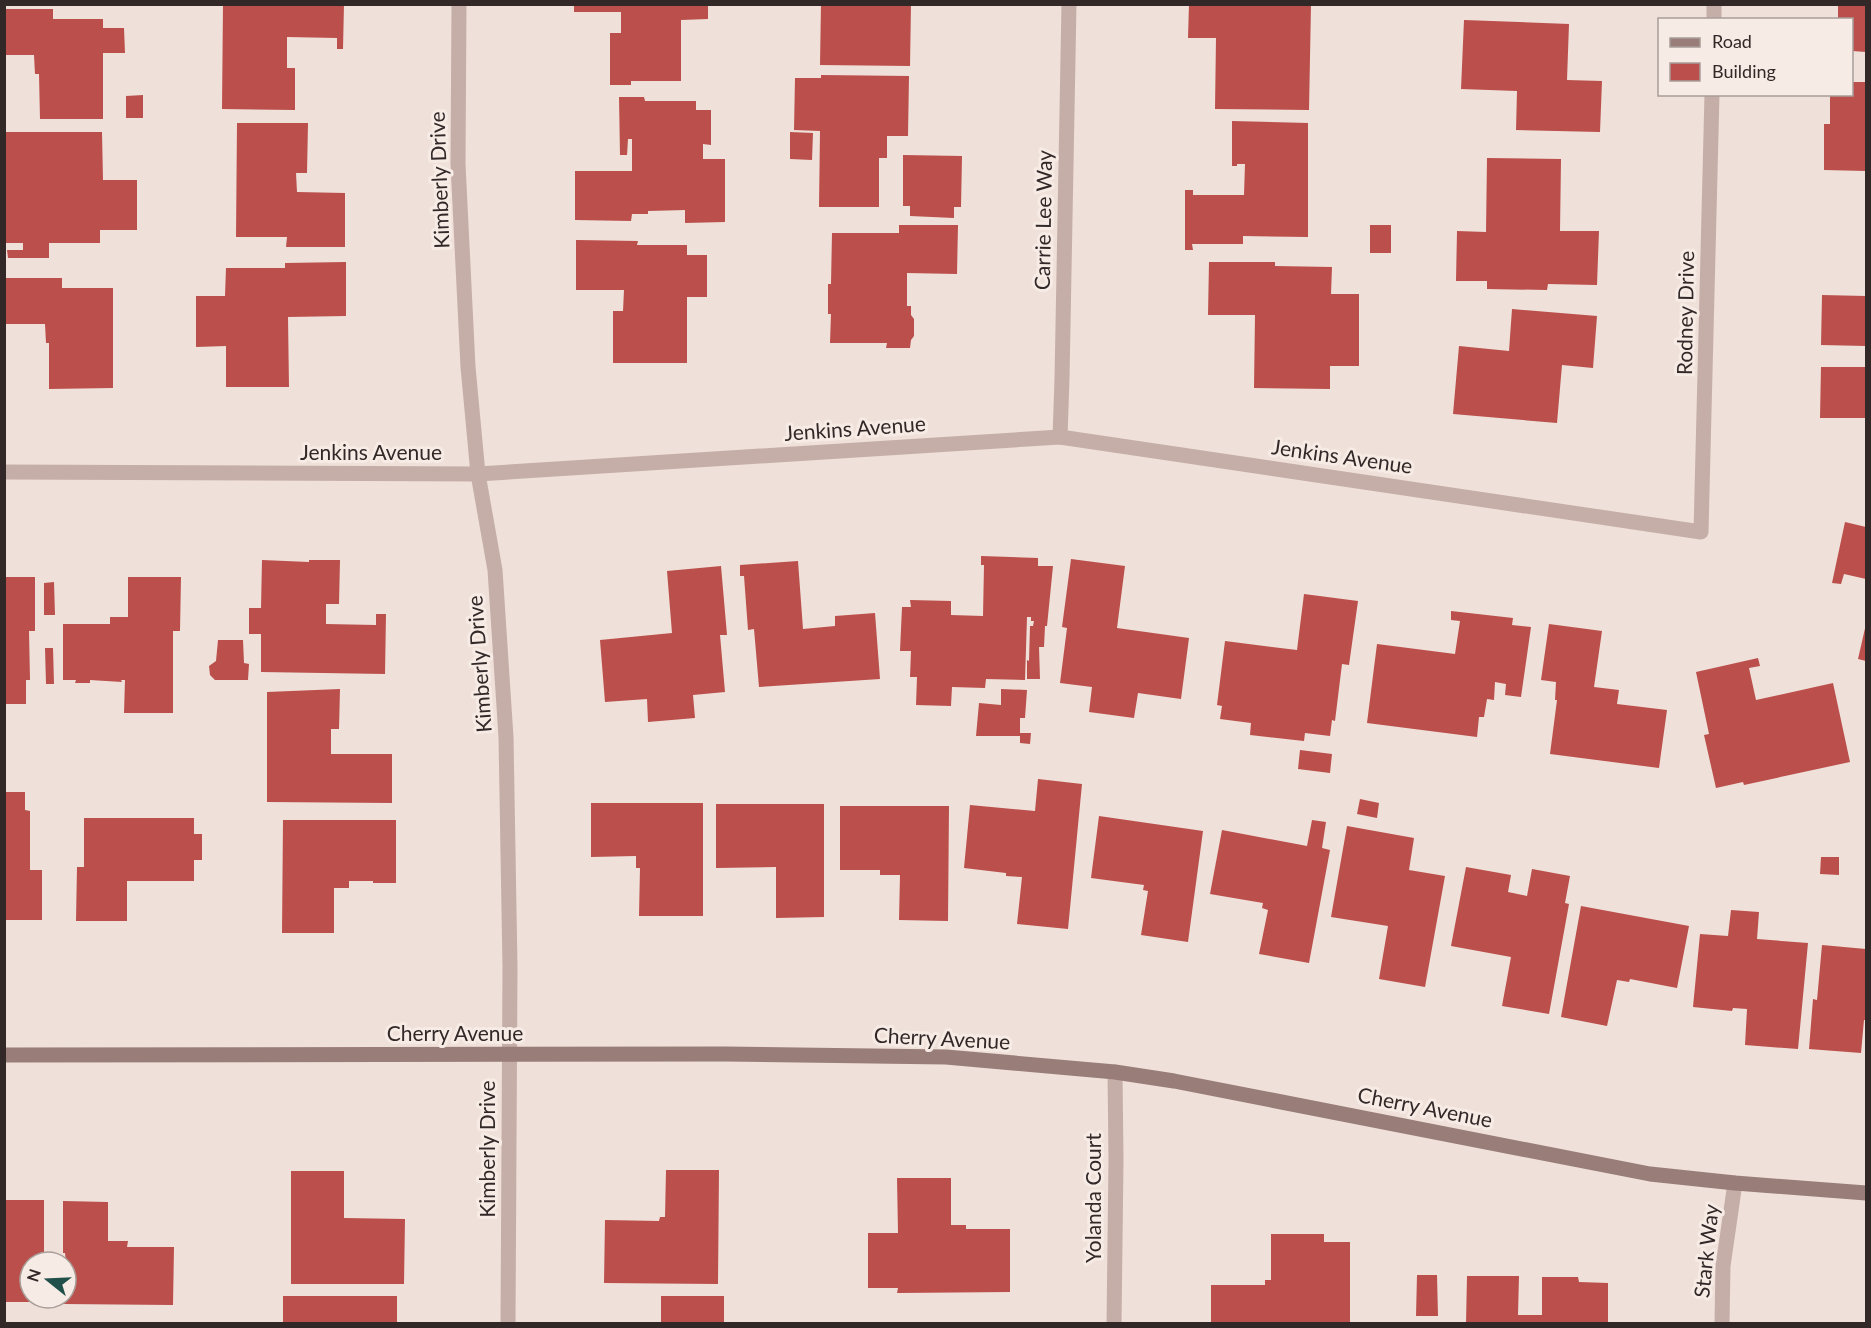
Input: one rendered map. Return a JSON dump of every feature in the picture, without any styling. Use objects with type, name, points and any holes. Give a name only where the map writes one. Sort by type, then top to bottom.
[{"type":"street","name":"Kimberly Drive","points":[[459,4],[458,164],[468,367],[478,474],[495,570],[506,736],[510,955],[508,1323]]},
{"type":"street","name":"Carrie Lee Way","points":[[1060,437],[1069,4]]},
{"type":"street","name":"Rodney Drive","points":[[1701,532],[1712,96]]},
{"type":"street","name":"Jenkins Avenue","points":[[4,472],[478,474],[1060,437],[1701,532]]},
{"type":"street","name":"Cherry Avenue","points":[[4,1055],[725,1054],[946,1057],[1115,1072],[1174,1080],[1650,1173],[1735,1183],[1866,1193]]},
{"type":"street","name":"Yolanda Court","points":[[1114,1323],[1115,1072]]},
{"type":"street","name":"Stark Way","points":[[1722,1323],[1723,1266],[1735,1183]]},
{"type":"building","points":[[223,4],[344,4],[343,49],[337,49],[337,38],[287,37],[287,68],[295,68],[295,110],[222,109]]},
{"type":"building","points":[[574,4],[708,4],[708,19],[681,20],[681,81],[631,81],[631,85],[610,85],[610,33],[621,33],[621,12],[574,12]]},
{"type":"building","points":[[821,4],[911,4],[910,66],[820,65]]},
{"type":"building","points":[[1189,4],[1311,4],[1309,110],[1215,109],[1216,38],[1188,38]]},
{"type":"building","points":[[1838,4],[1866,4],[1866,52],[1853,51],[1853,18],[1838,18]]},
{"type":"building","points":[[4,9],[53,9],[53,19],[103,19],[103,28],[124,28],[125,53],[103,53],[103,119],[40,119],[39,74],[35,74],[34,55],[4,55]]},
{"type":"building","points":[[1464,20],[1569,24],[1567,80],[1602,81],[1600,132],[1516,130],[1517,91],[1461,89]]},
{"type":"building","points":[[821,75],[909,76],[908,136],[887,136],[887,158],[879,158],[879,207],[819,207],[820,131],[794,130],[795,78],[821,78]]},
{"type":"building","points":[[1853,82],[1866,82],[1866,171],[1824,170],[1824,124],[1830,124],[1830,96],[1853,96]]},
{"type":"building","points":[[143,95],[143,118],[126,118],[126,96]]},
{"type":"building","points":[[619,97],[644,97],[645,101],[696,101],[696,110],[711,110],[711,145],[703,144],[703,159],[725,159],[725,222],[685,223],[685,210],[632,214],[631,221],[575,220],[575,171],[632,171],[632,139],[628,139],[627,155],[620,155]]},
{"type":"building","points":[[1232,121],[1308,123],[1308,237],[1243,236],[1243,244],[1192,244],[1193,250],[1185,250],[1185,190],[1193,190],[1193,195],[1244,195],[1245,164],[1232,166]]},
{"type":"building","points":[[237,123],[308,123],[307,173],[296,173],[297,192],[345,193],[345,247],[286,247],[287,237],[236,237]]},
{"type":"building","points":[[4,132],[102,132],[103,180],[137,180],[137,230],[100,230],[100,243],[49,243],[49,258],[8,258],[7,250],[23,250],[23,243],[4,243]]},
{"type":"building","points":[[790,132],[813,133],[812,160],[790,159]]},
{"type":"building","points":[[903,155],[962,156],[961,207],[954,207],[954,218],[910,216],[910,206],[903,206]]},
{"type":"building","points":[[1487,158],[1561,159],[1560,231],[1599,231],[1597,285],[1548,284],[1547,290],[1487,289],[1487,281],[1456,281],[1457,231],[1486,232]]},
{"type":"building","points":[[899,225],[958,225],[957,274],[907,273],[907,306],[911,306],[911,315],[914,319],[914,336],[910,348],[886,348],[887,343],[830,343],[831,314],[828,314],[828,284],[831,284],[832,233],[899,233]]},
{"type":"building","points":[[1370,225],[1391,225],[1391,253],[1370,253]]},
{"type":"building","points":[[576,240],[638,241],[637,245],[687,245],[687,255],[707,255],[707,297],[687,297],[687,363],[613,363],[613,311],[623,311],[624,290],[576,290]]},
{"type":"building","points":[[346,262],[346,316],[288,317],[289,387],[226,387],[226,346],[196,347],[196,296],[225,296],[226,268],[285,268],[285,263]]},
{"type":"building","points":[[1209,262],[1275,262],[1275,266],[1332,267],[1331,294],[1359,294],[1359,366],[1330,366],[1330,389],[1254,388],[1255,315],[1208,315]]},
{"type":"building","points":[[4,278],[62,278],[62,288],[113,288],[113,388],[49,389],[49,343],[46,343],[45,324],[4,324]]},
{"type":"building","points":[[1822,295],[1866,296],[1866,346],[1821,345]]},
{"type":"building","points":[[1512,309],[1597,316],[1593,368],[1562,365],[1557,423],[1453,414],[1459,346],[1509,351]]},
{"type":"building","points":[[1821,367],[1866,367],[1866,418],[1820,418]]},
{"type":"building","points":[[1845,522],[1866,527],[1866,579],[1844,574],[1841,584],[1832,583]]},
{"type":"building","points":[[981,556],[1038,558],[1038,566],[1053,566],[1044,647],[1039,647],[1040,679],[1027,679],[1030,626],[1033,626],[1034,621],[1031,621],[1031,617],[1027,617],[1025,680],[986,679],[985,688],[952,687],[951,706],[916,705],[917,677],[910,677],[911,651],[900,651],[902,607],[911,607],[910,600],[951,601],[951,615],[983,616],[984,565],[981,565]]},
{"type":"building","points":[[1071,559],[1125,566],[1117,628],[1189,638],[1181,699],[1138,693],[1134,718],[1089,712],[1092,687],[1060,683],[1067,628],[1062,627]]},
{"type":"building","points":[[262,560],[309,562],[309,560],[340,560],[339,604],[326,604],[326,624],[376,625],[376,614],[386,614],[385,674],[261,672],[261,634],[249,634],[249,608],[261,608]]},
{"type":"building","points":[[798,561],[803,629],[835,626],[835,616],[875,613],[880,679],[759,687],[754,629],[748,630],[744,576],[740,576],[740,565]]},
{"type":"building","points":[[721,566],[727,635],[720,635],[725,692],[693,695],[695,718],[648,722],[647,699],[605,702],[600,640],[672,633],[667,571]]},
{"type":"building","points":[[4,577],[35,577],[35,631],[29,631],[30,680],[26,680],[26,704],[4,704]]},
{"type":"building","points":[[128,577],[181,577],[180,631],[173,631],[173,713],[124,713],[125,680],[121,680],[122,682],[90,680],[90,683],[75,683],[76,680],[63,680],[63,624],[110,624],[110,617],[128,617]]},
{"type":"building","points":[[54,582],[55,615],[44,615],[44,583]]},
{"type":"building","points":[[1304,594],[1358,601],[1349,665],[1342,664],[1335,721],[1332,720],[1330,736],[1305,733],[1304,741],[1250,735],[1251,723],[1220,719],[1222,706],[1217,705],[1225,641],[1297,650]]},
{"type":"building","points":[[1451,611],[1513,618],[1512,625],[1531,627],[1521,697],[1505,695],[1506,684],[1495,682],[1494,700],[1487,699],[1484,717],[1479,717],[1477,737],[1367,723],[1377,644],[1455,654],[1460,621],[1451,620]]},
{"type":"building","points":[[1549,624],[1602,631],[1594,687],[1619,690],[1617,704],[1667,710],[1659,768],[1550,754],[1557,700],[1555,700],[1556,682],[1541,680]]},
{"type":"building","points":[[1866,624],[1866,661],[1858,659]]},
{"type":"building","points":[[218,640],[243,640],[244,663],[249,664],[248,680],[215,680],[210,675],[209,666],[216,661]]},
{"type":"building","points":[[45,648],[53,648],[54,684],[46,684]]},
{"type":"building","points":[[1758,658],[1760,666],[1749,668],[1756,700],[1833,683],[1850,762],[1744,785],[1743,782],[1716,788],[1704,735],[1709,734],[1696,672]]},
{"type":"building","points":[[340,689],[339,729],[331,729],[331,754],[392,754],[392,803],[267,802],[267,692]]},
{"type":"building","points":[[1001,689],[1027,690],[1025,718],[1020,718],[1020,733],[1031,733],[1030,744],[1020,743],[1020,736],[976,736],[979,703],[1001,705]]},
{"type":"building","points":[[1300,750],[1332,754],[1330,773],[1298,769]]},
{"type":"building","points":[[1038,779],[1082,784],[1068,929],[1017,924],[1022,877],[964,868],[970,805],[1035,811]]},
{"type":"building","points":[[4,792],[25,792],[25,810],[30,811],[30,870],[42,870],[42,920],[4,920]]},
{"type":"building","points":[[1360,799],[1379,803],[1377,818],[1357,814]]},
{"type":"building","points":[[591,803],[703,803],[703,916],[639,916],[640,868],[636,868],[636,856],[591,857]]},
{"type":"building","points":[[716,804],[824,804],[824,917],[776,918],[776,867],[716,868]]},
{"type":"building","points":[[840,806],[949,806],[948,921],[899,920],[900,875],[880,875],[880,870],[840,870]]},
{"type":"building","points":[[1099,816],[1203,831],[1188,942],[1141,935],[1148,891],[1143,890],[1144,885],[1091,878]]},
{"type":"building","points":[[84,818],[194,818],[194,834],[202,834],[202,860],[194,860],[194,881],[127,881],[127,921],[76,921],[77,867],[84,867]]},
{"type":"building","points":[[283,820],[396,820],[396,883],[349,881],[349,888],[334,888],[334,933],[282,933]]},
{"type":"building","points":[[1312,820],[1326,822],[1322,848],[1330,850],[1309,963],[1259,954],[1268,910],[1262,908],[1263,903],[1210,894],[1222,830],[1307,846]]},
{"type":"building","points":[[1347,826],[1414,838],[1409,870],[1445,876],[1425,987],[1379,979],[1388,926],[1331,917]]},
{"type":"building","points":[[1821,857],[1839,857],[1839,875],[1820,874]]},
{"type":"building","points":[[1466,867],[1511,875],[1508,892],[1527,896],[1532,869],[1570,876],[1565,903],[1569,904],[1549,1014],[1502,1006],[1511,957],[1451,946]]},
{"type":"building","points":[[1581,906],[1689,926],[1677,988],[1630,979],[1629,982],[1617,980],[1607,1026],[1561,1017]]},
{"type":"building","points":[[1731,910],[1759,912],[1757,939],[1808,943],[1798,1049],[1745,1045],[1747,1009],[1733,1008],[1732,1011],[1693,1007],[1700,934],[1728,936]]},
{"type":"building","points":[[1822,945],[1866,949],[1866,1020],[1864,1020],[1861,1053],[1809,1049],[1813,999],[1817,1000]]},
{"type":"building","points":[[666,1170],[719,1170],[718,1284],[604,1283],[605,1220],[659,1221],[660,1217],[665,1217]]},
{"type":"building","points":[[291,1171],[344,1171],[344,1218],[405,1219],[404,1284],[291,1284]]},
{"type":"building","points":[[897,1178],[951,1178],[951,1225],[966,1225],[966,1229],[1010,1229],[1010,1292],[897,1293],[898,1288],[868,1288],[868,1233],[898,1233]]},
{"type":"building","points":[[4,1200],[44,1200],[44,1250],[18,1250],[18,1302],[4,1302]]},
{"type":"building","points":[[63,1201],[108,1202],[108,1241],[128,1241],[127,1247],[174,1247],[173,1305],[78,1304],[78,1250],[63,1250]]},
{"type":"building","points":[[1271,1234],[1324,1234],[1324,1242],[1350,1242],[1350,1324],[1211,1324],[1211,1285],[1265,1285],[1265,1280],[1271,1280]]},
{"type":"building","points":[[1417,1275],[1437,1275],[1438,1316],[1416,1316]]},
{"type":"building","points":[[1467,1276],[1519,1276],[1518,1315],[1542,1315],[1542,1277],[1578,1277],[1579,1282],[1608,1283],[1608,1324],[1466,1324]]},
{"type":"building","points":[[283,1296],[397,1296],[397,1324],[283,1324]]},
{"type":"building","points":[[661,1296],[724,1296],[724,1324],[661,1324]]}]
